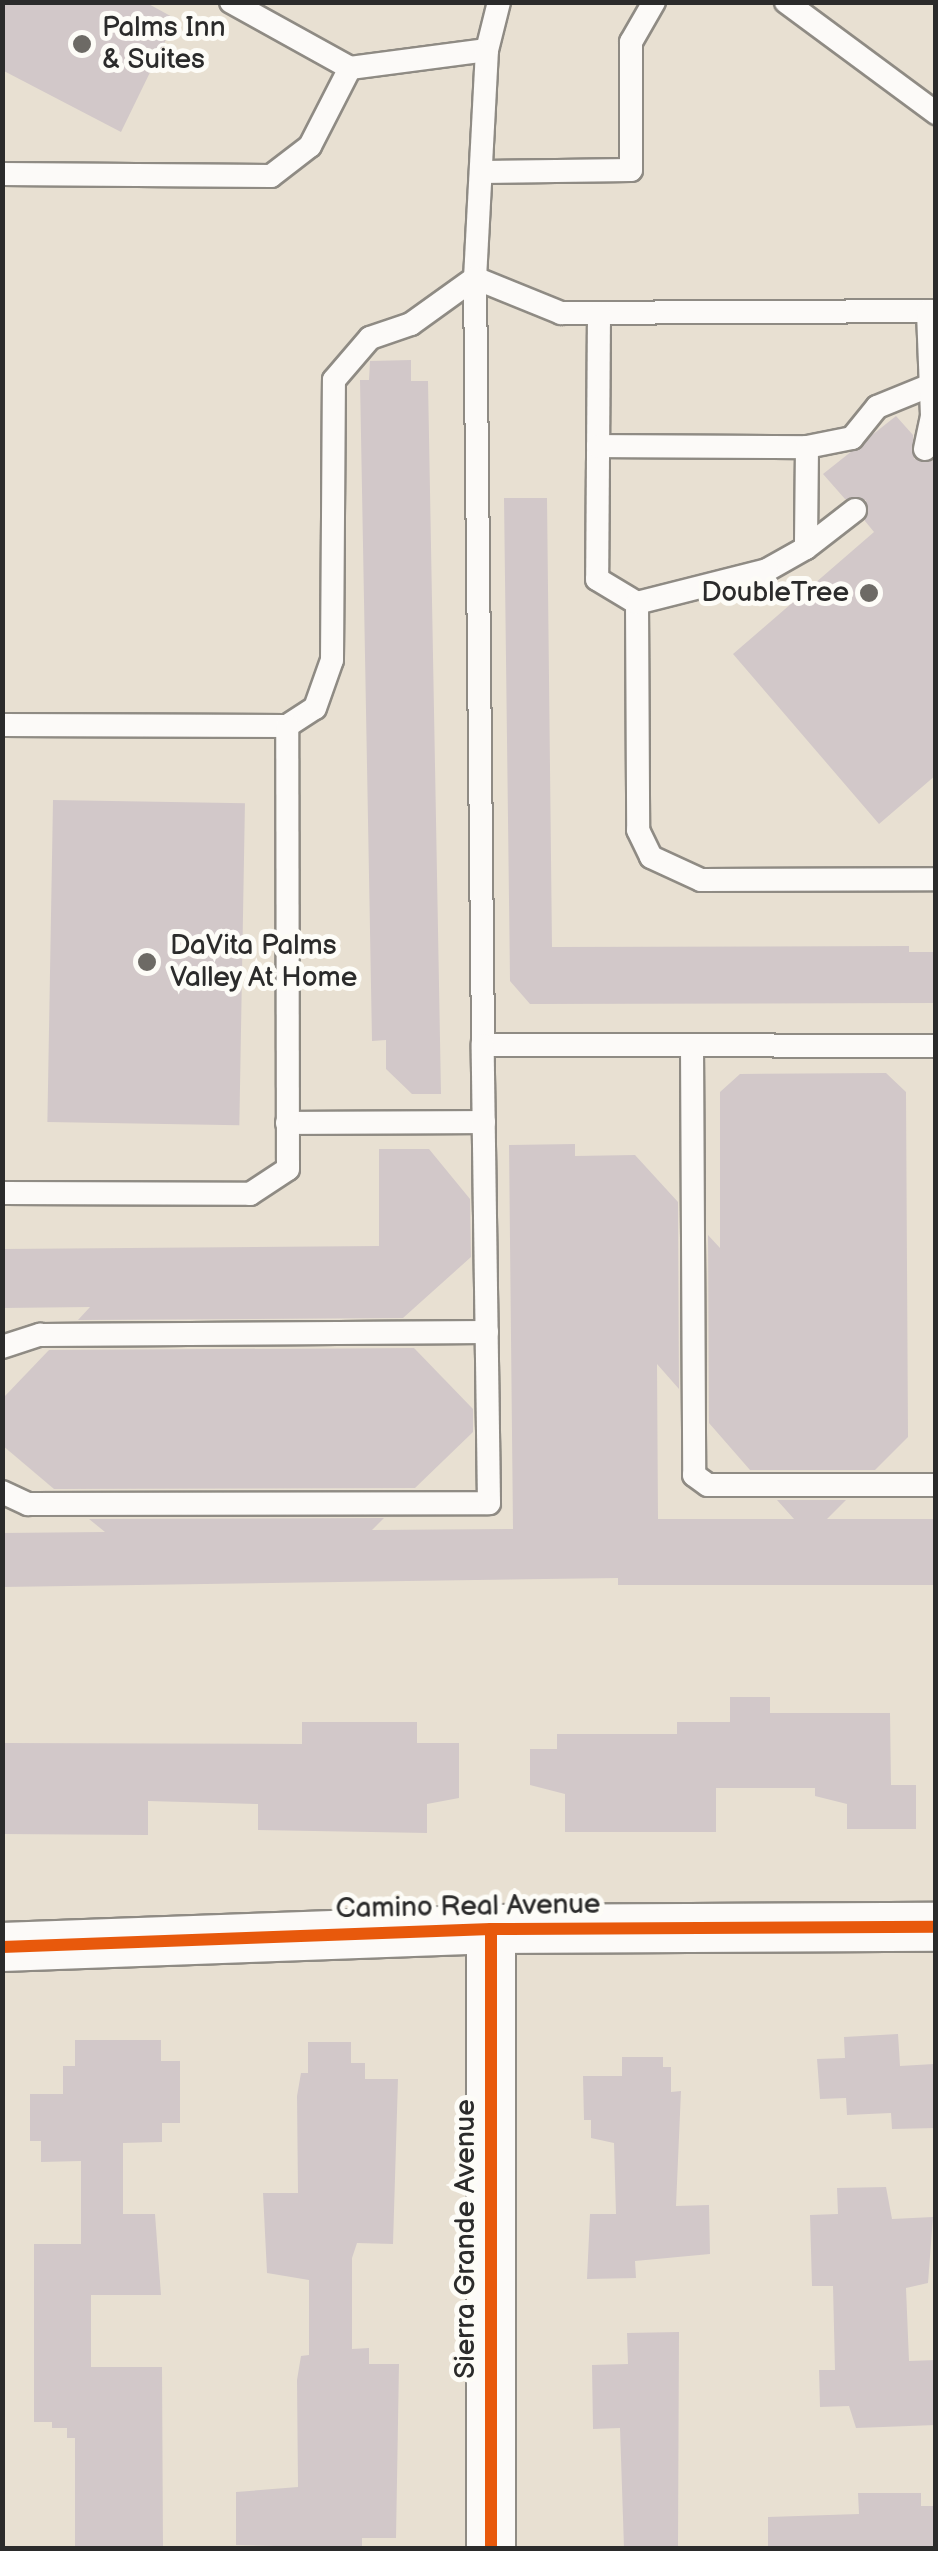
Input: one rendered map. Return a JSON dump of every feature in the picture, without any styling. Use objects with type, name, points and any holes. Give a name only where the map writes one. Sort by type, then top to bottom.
[{"type":"street","name":"Camino Real Avenue","points":[[2,1947],[491,1929],[936,1928]]},
{"type":"street","name":"Sierra Grande Avenue","points":[[491,1929],[491,2548]]},
{"type":"lane","points":[[231,2],[350,68],[487,50]]},
{"type":"lane","points":[[2,1492],[28,1504],[489,1503],[475,278],[487,50],[500,2]]},
{"type":"lane","points":[[481,172],[630,170],[631,42],[654,2]]},
{"type":"lane","points":[[786,2],[936,114]]},
{"type":"lane","points":[[2,174],[272,176],[310,146],[350,68]]},
{"type":"lane","points":[[475,278],[561,313],[932,311],[926,387],[932,416],[925,449]]},
{"type":"lane","points":[[2,725],[287,726],[315,708],[332,660],[334,380],[370,338],[411,324],[475,278]]},
{"type":"lane","points":[[598,313],[597,579],[638,604],[766,570],[806,548],[855,510]]},
{"type":"lane","points":[[598,446],[806,448],[852,438],[878,407],[926,387]]},
{"type":"lane","points":[[806,448],[806,548]]},
{"type":"lane","points":[[638,604],[638,830],[651,857],[701,880],[936,879]]},
{"type":"lane","points":[[2,1192],[250,1194],[288,1170],[287,726]]},
{"type":"lane","points":[[483,1045],[936,1046]]},
{"type":"lane","points":[[692,1046],[694,1475],[708,1484],[936,1484]]},
{"type":"lane","points":[[287,1123],[484,1122]]},
{"type":"lane","points":[[2,1347],[40,1334],[487,1332]]},
{"type":"building","name":"Palms Inn & Suites","points":[[2,2],[145,2],[176,19],[121,132],[2,70]]},
{"type":"building","points":[[411,360],[411,381],[428,381],[441,1094],[412,1094],[386,1069],[386,1040],[372,1041],[360,380],[369,380],[370,361]]},
{"type":"building","name":"DoubleTree","points":[[896,416],[913,435],[914,459],[936,461],[936,775],[879,824],[733,654],[874,532],[865,521],[866,500],[845,499],[823,474]]},
{"type":"building","points":[[504,498],[547,498],[552,947],[909,946],[909,952],[936,952],[936,1003],[530,1004],[510,981]]},
{"type":"building","name":"DaVita Palms Valley At Home","points":[[53,800],[245,803],[239,1125],[47,1122]]},
{"type":"building","points":[[886,1073],[906,1092],[908,1437],[875,1470],[750,1470],[709,1423],[708,1235],[720,1248],[720,1092],[740,1074]]},
{"type":"building","points":[[575,1144],[575,1156],[635,1155],[678,1202],[679,1389],[657,1364],[658,1519],[794,1519],[777,1500],[846,1500],[827,1519],[936,1519],[936,1585],[618,1585],[618,1578],[2,1587],[2,1533],[105,1532],[89,1519],[384,1518],[372,1530],[513,1529],[509,1145]]},
{"type":"building","points":[[379,1149],[429,1149],[470,1199],[471,1257],[403,1318],[78,1320],[90,1307],[2,1308],[2,1249],[379,1246]]},
{"type":"building","points":[[414,1348],[473,1409],[473,1432],[415,1488],[54,1489],[2,1445],[4,1397],[49,1350]]},
{"type":"building","points":[[730,1697],[770,1697],[770,1713],[890,1713],[891,1785],[916,1785],[916,1829],[847,1829],[847,1804],[815,1796],[815,1788],[716,1788],[716,1832],[565,1832],[565,1794],[530,1785],[530,1749],[557,1749],[557,1734],[677,1734],[677,1722],[730,1722]]},
{"type":"building","points":[[302,1722],[417,1722],[417,1743],[459,1743],[459,1798],[427,1804],[427,1833],[258,1830],[258,1804],[148,1801],[148,1835],[2,1834],[2,1743],[302,1744]]},
{"type":"building","points":[[898,2034],[900,2066],[934,2064],[936,2128],[892,2129],[891,2113],[847,2115],[846,2098],[820,2099],[817,2059],[845,2058],[844,2037]]},
{"type":"building","points":[[75,2040],[161,2040],[161,2061],[180,2061],[180,2123],[162,2123],[162,2142],[123,2143],[123,2214],[155,2214],[161,2295],[91,2295],[91,2367],[162,2367],[163,2548],[75,2548],[75,2438],[67,2438],[67,2428],[52,2428],[52,2422],[34,2422],[34,2244],[81,2244],[81,2161],[41,2162],[41,2141],[30,2141],[30,2094],[63,2094],[63,2066],[75,2066]]},
{"type":"building","points":[[308,2042],[351,2042],[351,2063],[365,2063],[365,2079],[398,2079],[393,2244],[357,2243],[352,2258],[352,2349],[369,2348],[369,2364],[399,2364],[396,2538],[362,2538],[362,2548],[236,2545],[236,2492],[298,2487],[297,2380],[301,2356],[309,2355],[309,2280],[267,2273],[263,2193],[298,2193],[297,2096],[301,2073],[308,2073]]},
{"type":"building","points":[[622,2057],[663,2057],[663,2067],[671,2067],[671,2092],[681,2091],[676,2206],[709,2205],[710,2254],[635,2261],[636,2278],[587,2279],[590,2214],[616,2214],[614,2143],[591,2138],[591,2120],[584,2120],[583,2076],[622,2076]]},
{"type":"building","points":[[886,2187],[892,2219],[933,2217],[928,2283],[906,2288],[909,2361],[936,2360],[936,2425],[856,2428],[849,2406],[820,2407],[819,2370],[835,2370],[833,2286],[812,2286],[810,2215],[838,2214],[837,2188]]},
{"type":"building","points":[[679,2332],[678,2548],[624,2548],[620,2428],[593,2429],[592,2365],[628,2364],[627,2333]]},
{"type":"building","points":[[858,2493],[921,2493],[921,2506],[936,2506],[936,2548],[768,2548],[768,2517],[859,2514]]},
{"type":"cycle path","points":[[2,1947],[491,1929],[936,1927]]},
{"type":"cycle path","points":[[491,1929],[491,2548]]},
{"type":"place","name":"Palms Inn & Suites","points":[[82,44]]},
{"type":"place","name":"DoubleTree","points":[[869,593]]},
{"type":"place","name":"DaVita Palms Valley At Home","points":[[147,962]]}]
